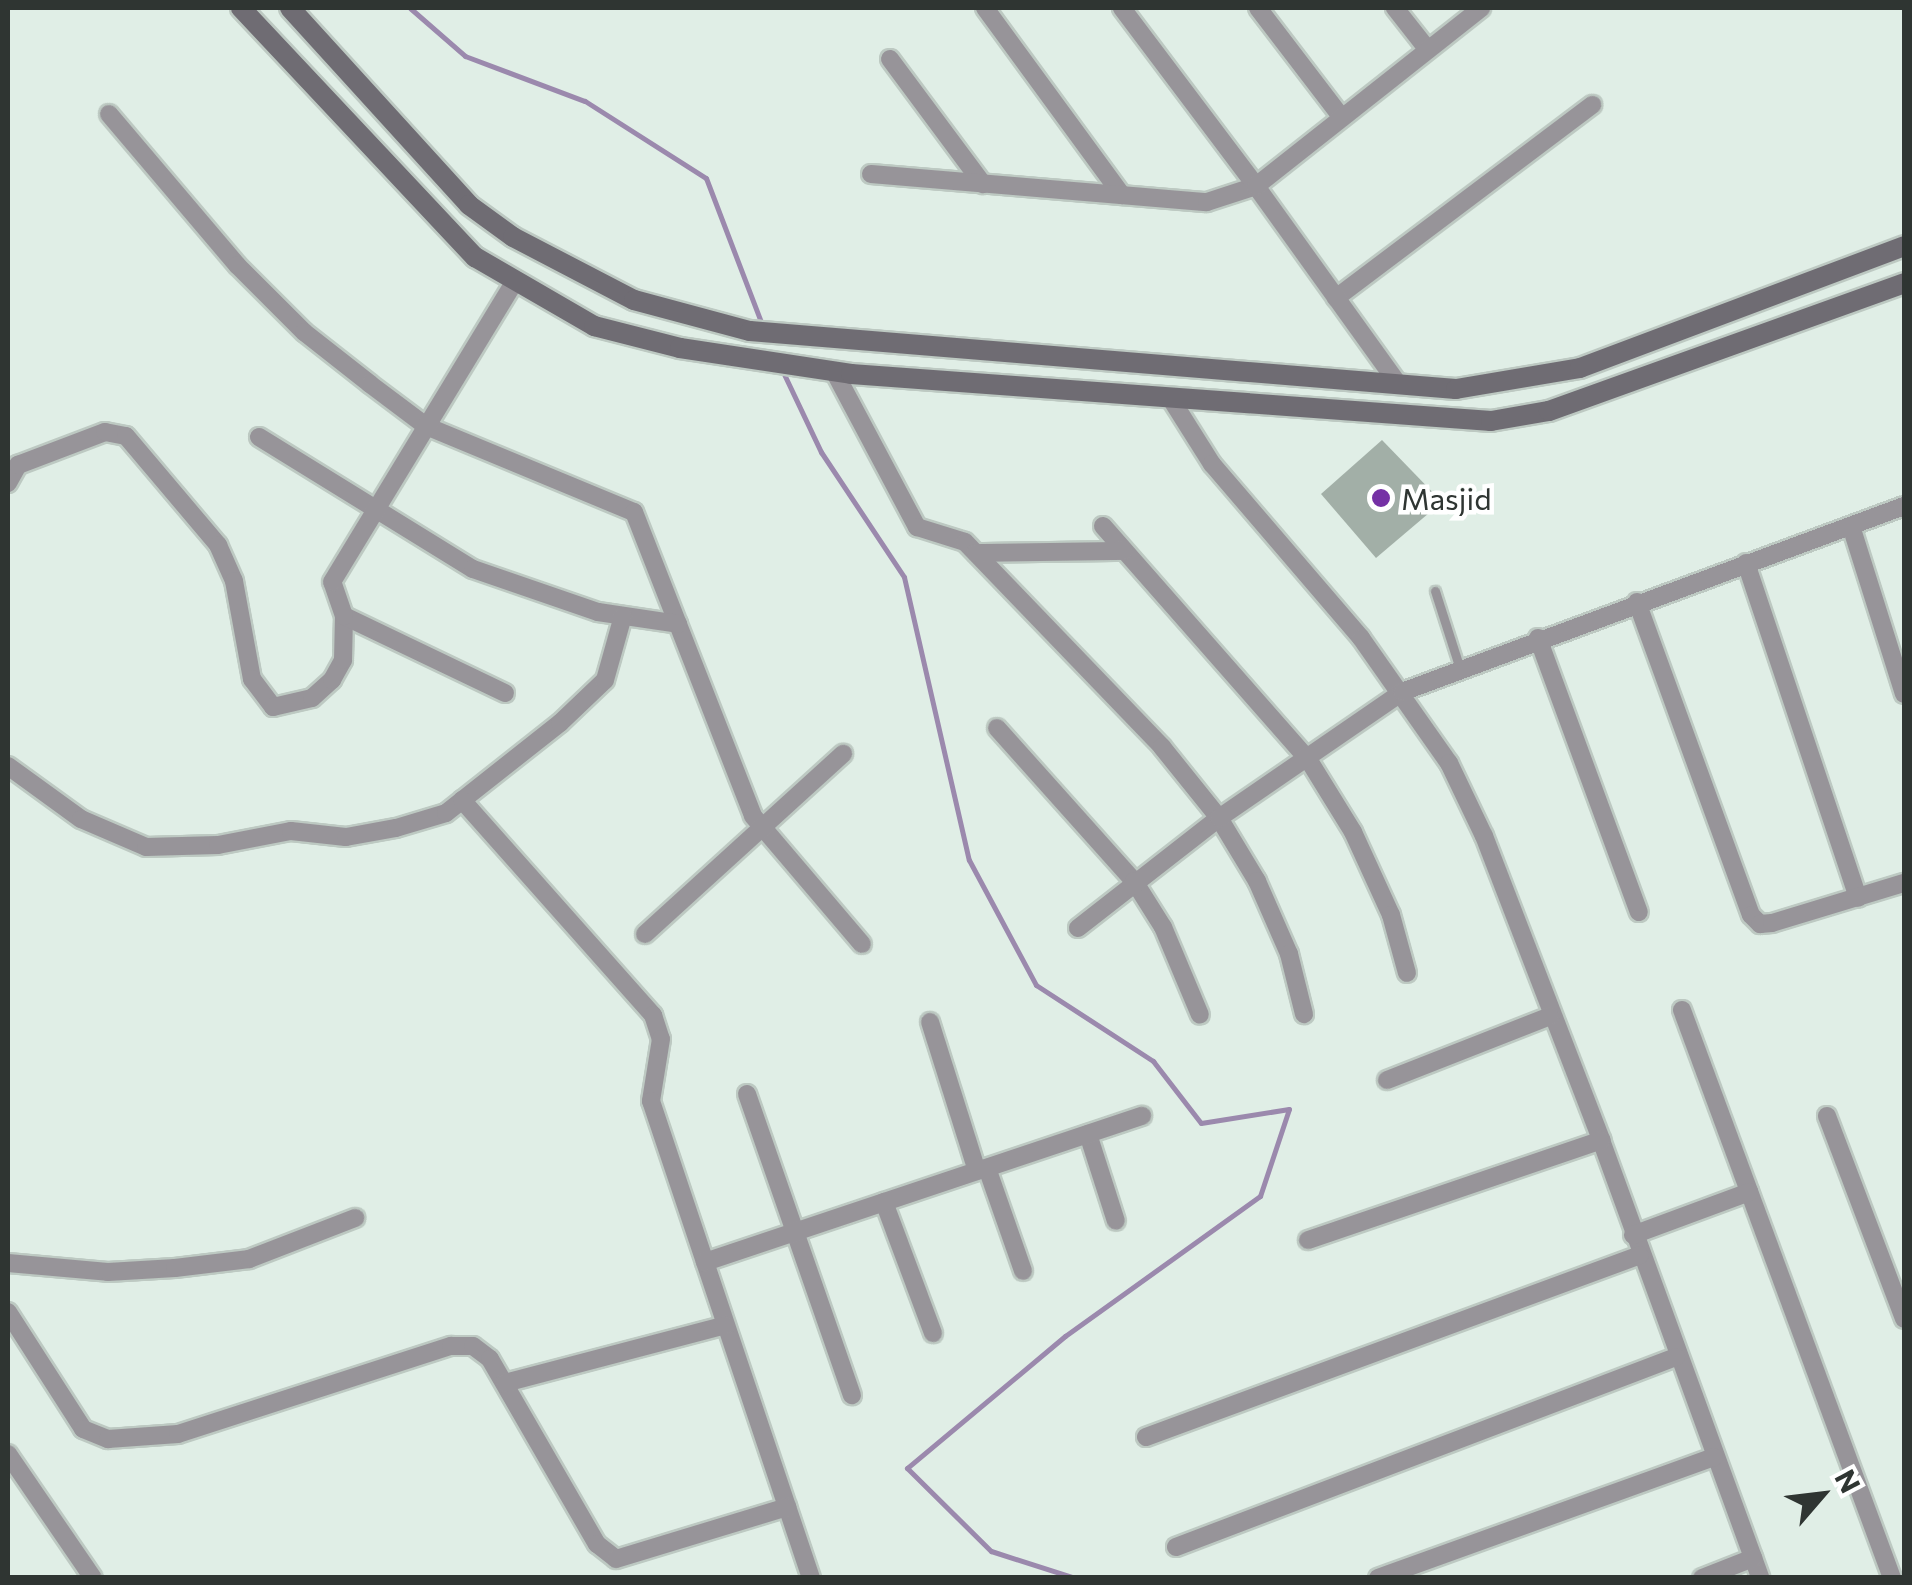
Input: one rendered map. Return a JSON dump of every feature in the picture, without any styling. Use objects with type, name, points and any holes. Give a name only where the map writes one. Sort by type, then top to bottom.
[{"type":"street","points":[[242,8],[404,188],[475,257],[514,283],[594,326],[825,370],[1006,387],[1491,421],[1549,411],[1904,283]]},
{"type":"street","points":[[290,8],[469,205],[513,238],[634,300],[752,331],[1011,349],[1456,389],[1580,368],[1904,246]]},
{"type":"street","points":[[984,8],[1122,196]]},
{"type":"street","points":[[1122,8],[1396,381]]},
{"type":"street","points":[[1258,8],[1342,118]]},
{"type":"street","points":[[1395,8],[1428,50]]},
{"type":"street","points":[[871,174],[1207,202],[1256,186],[1481,8]]},
{"type":"street","points":[[890,59],[983,184]]},
{"type":"street","points":[[1336,298],[1592,105]]},
{"type":"street","points":[[109,114],[290,318],[426,426],[634,512],[760,826],[862,944]]},
{"type":"street","points":[[8,483],[18,465],[105,432],[126,436],[218,545],[234,581],[252,679],[273,707],[312,698],[332,680],[342,660],[344,616],[332,582],[514,283]]},
{"type":"street","points":[[1006,387],[1011,349]]},
{"type":"street","points":[[825,370],[917,527],[965,542],[1162,747],[1219,818],[1277,925],[1304,1014]]},
{"type":"street","points":[[1171,399],[1212,464],[1402,692],[1448,763],[1484,836],[1550,1016],[1601,1140],[1676,1357],[1760,1578]]},
{"type":"street","points":[[259,437],[473,570],[624,616],[678,624]]},
{"type":"street","points":[[1078,928],[1219,818],[1402,692],[1538,638],[1904,506]]},
{"type":"street","points":[[1102,526],[1308,759],[1353,832],[1392,914],[1407,973]]},
{"type":"street","points":[[1851,526],[1904,694]]},
{"type":"street","points":[[976,553],[1124,551]]},
{"type":"street","points":[[1746,564],[1858,898]]},
{"type":"street","points":[[1637,602],[1752,915],[1760,924],[1904,883]]},
{"type":"street","points":[[344,616],[504,693]]},
{"type":"street","points":[[8,766],[81,818],[146,847],[218,844],[292,831],[346,837],[446,813],[605,680],[624,616]]},
{"type":"street","points":[[1538,638],[1638,912]]},
{"type":"street","points":[[997,728],[1134,881],[1163,927],[1200,1015]]},
{"type":"street","points":[[645,934],[843,754]]},
{"type":"street","points":[[462,800],[653,1014],[660,1039],[652,1101],[811,1578]]},
{"type":"street","points":[[1682,1010],[1892,1578]]},
{"type":"street","points":[[1387,1080],[1550,1016]]},
{"type":"street","points":[[930,1022],[982,1170],[1023,1271]]},
{"type":"street","points":[[748,1094],[852,1395]]},
{"type":"street","points":[[705,1262],[1142,1116]]},
{"type":"street","points":[[1827,1116],[1904,1319]]},
{"type":"street","points":[[1088,1134],[1116,1220]]},
{"type":"street","points":[[1308,1240],[1601,1140]]},
{"type":"street","points":[[1634,1235],[1749,1192]]},
{"type":"street","points":[[884,1202],[933,1333]]},
{"type":"street","points":[[8,1262],[108,1272],[193,1266],[249,1258],[355,1218]]},
{"type":"street","points":[[1146,1437],[1640,1254]]},
{"type":"street","points":[[8,1312],[83,1429],[108,1439],[178,1434],[451,1346],[473,1346],[505,1383],[596,1544],[616,1559],[787,1506]]},
{"type":"street","points":[[505,1383],[726,1324]]},
{"type":"street","points":[[1176,1547],[1676,1357]]},
{"type":"street","points":[[8,1454],[94,1578]]},
{"type":"street","points":[[1378,1578],[1714,1457]]},
{"type":"street","points":[[1702,1578],[1753,1558]]},
{"type":"lane","points":[[1435,591],[1460,669]]},
{"type":"building","name":"Masjid","points":[[1382,440],[1442,502],[1376,558],[1321,494]]},
{"type":"waterway","points":[[410,8],[465,56],[585,101],[706,178],[762,325]]},
{"type":"waterway","points":[[783,372],[821,452],[904,577],[969,860],[1036,985],[1153,1061],[1201,1123],[1289,1109],[1260,1196],[1065,1336],[907,1468],[991,1551],[1075,1578]]},
{"type":"place","name":"Masjid","points":[[1381,498]]}]
